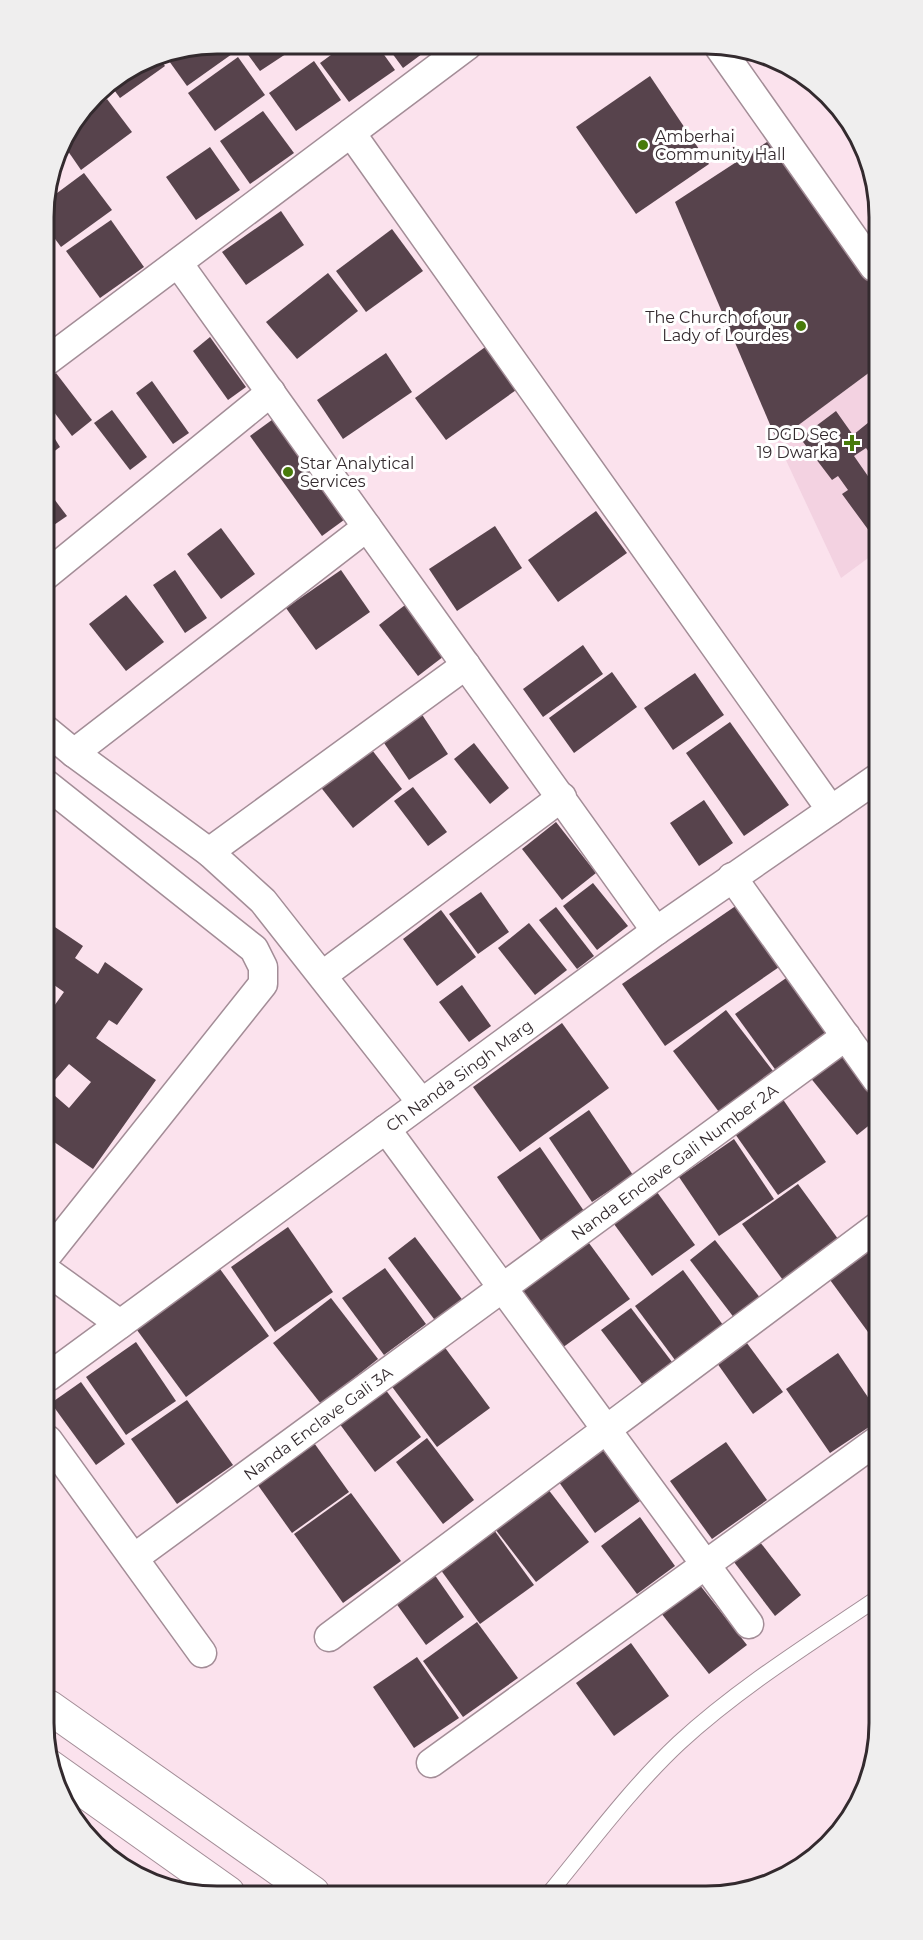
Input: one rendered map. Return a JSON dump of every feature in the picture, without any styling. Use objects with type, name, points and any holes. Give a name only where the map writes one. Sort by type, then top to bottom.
[{"type":"street","points":[[54,356],[456,54]]},
{"type":"street","points":[[725,55],[869,260]]},
{"type":"street","points":[[351,133],[831,810]]},
{"type":"street","points":[[178,263],[656,931]]},
{"type":"street","points":[[54,569],[271,392]]},
{"type":"street","points":[[74,753],[367,528]]},
{"type":"street","points":[[209,852],[466,664]]},
{"type":"street","points":[[54,737],[209,852],[263,901],[421,1102]]},
{"type":"street","points":[[54,790],[254,950],[263,967],[263,984],[54,1246]]},
{"type":"street","name":"Ch Nanda Singh Marg","points":[[54,1373],[656,931],[831,810],[869,790]]},
{"type":"street","points":[[322,975],[562,797]]},
{"type":"street","points":[[732,877],[869,1069]]},
{"type":"street","name":"Nanda Enclave Gali Number 2A","points":[[503,1288],[846,1036]]},
{"type":"street","points":[[386,1129],[749,1624]]},
{"type":"street","points":[[329,1637],[869,1233]]},
{"type":"street","points":[[54,1276],[120,1324]]},
{"type":"street","name":"Nanda Enclave Gali 3A","points":[[134,1558],[503,1288]]},
{"type":"street","points":[[431,1763],[869,1446]]},
{"type":"street","points":[[54,1448],[202,1653]]},
{"type":"street","points":[[54,1711],[303,1886]]},
{"type":"street","points":[[63,1775],[218,1886]]},
{"type":"lane","points":[[556,1886],[653,1769],[680,1743],[725,1704],[869,1604]]},
{"type":"shaded area","points":[[869,373],[869,557],[841,578],[777,441]]},
{"type":"building","points":[[232,54],[187,86],[169,62],[196,55]]},
{"type":"building","points":[[247,54],[286,54],[260,71]]},
{"type":"building","points":[[332,54],[383,54],[395,70],[349,102],[320,63]]},
{"type":"building","points":[[393,54],[422,54],[403,68]]},
{"type":"building","points":[[238,57],[265,95],[215,131],[188,93]]},
{"type":"building","points":[[314,61],[341,100],[296,131],[269,93]]},
{"type":"building","points":[[163,64],[165,66],[120,98],[115,91],[135,76]]},
{"type":"building","name":"Amberhai Community Hall","points":[[650,76],[709,164],[636,214],[576,127]]},
{"type":"building","points":[[107,99],[132,132],[81,170],[68,151],[88,118]]},
{"type":"building","points":[[263,111],[294,153],[250,184],[220,141]]},
{"type":"building","name":"The Church of our Lady of Lourdes","points":[[773,138],[869,276],[869,373],[777,441],[675,202]]},
{"type":"building","points":[[210,147],[240,190],[196,220],[166,177]]},
{"type":"building","points":[[84,173],[112,210],[61,247],[54,238],[55,194]]},
{"type":"building","points":[[281,211],[304,245],[246,285],[222,252]]},
{"type":"building","points":[[111,220],[144,267],[100,298],[66,251]]},
{"type":"building","points":[[392,229],[423,271],[366,312],[336,271]]},
{"type":"building","points":[[328,273],[358,311],[297,359],[266,322]]},
{"type":"building","points":[[210,337],[246,387],[228,400],[193,351]]},
{"type":"building","points":[[488,345],[519,388],[446,440],[415,398]]},
{"type":"building","points":[[386,353],[412,392],[343,439],[317,400]]},
{"type":"building","points":[[56,373],[92,420],[72,436],[54,412],[54,374]]},
{"type":"building","points":[[152,381],[189,433],[173,444],[136,393]]},
{"type":"building","points":[[112,410],[147,457],[130,470],[94,423]]},
{"type":"building","points":[[836,411],[853,435],[869,422],[869,452],[866,448],[854,456],[869,478],[869,531],[842,494],[848,490],[838,476],[832,480],[800,438]]},
{"type":"building","points":[[276,417],[348,517],[322,536],[250,436]]},
{"type":"building","points":[[54,437],[60,447],[54,451]]},
{"type":"building","points":[[54,499],[67,516],[54,525]]},
{"type":"building","points":[[596,511],[627,553],[558,602],[528,560]]},
{"type":"building","points":[[495,526],[522,568],[457,611],[429,569]]},
{"type":"building","points":[[221,528],[255,574],[221,599],[187,554]]},
{"type":"building","points":[[175,570],[207,618],[185,633],[153,585]]},
{"type":"building","points":[[341,570],[370,612],[316,650],[286,608]]},
{"type":"building","points":[[126,595],[164,642],[126,671],[89,624]]},
{"type":"building","points":[[409,602],[448,653],[418,676],[379,625]]},
{"type":"building","points":[[583,645],[603,674],[543,717],[523,689]]},
{"type":"building","points":[[612,672],[637,707],[574,753],[549,718]]},
{"type":"building","points":[[695,673],[724,715],[673,750],[644,708]]},
{"type":"building","points":[[419,710],[448,754],[409,780],[380,737]]},
{"type":"building","points":[[730,722],[789,805],[744,836],[686,753]]},
{"type":"building","points":[[474,743],[509,788],[490,804],[454,759]]},
{"type":"building","points":[[369,746],[402,789],[353,828],[319,785]]},
{"type":"building","points":[[413,787],[447,832],[428,846],[394,801]]},
{"type":"building","points":[[704,800],[733,843],[699,866],[670,823]]},
{"type":"building","points":[[556,822],[596,873],[562,900],[522,849]]},
{"type":"building","points":[[593,883],[628,926],[597,950],[563,906]]},
{"type":"building","points":[[481,892],[509,932],[478,954],[449,914]]},
{"type":"building","points":[[740,903],[782,965],[665,1046],[622,984]]},
{"type":"building","points":[[556,907],[594,956],[577,969],[539,920]]},
{"type":"building","points":[[441,910],[476,957],[437,986],[403,939]]},
{"type":"building","points":[[529,923],[567,970],[535,995],[498,948]]},
{"type":"building","points":[[54,926],[83,946],[75,958],[98,974],[105,962],[143,989],[117,1025],[109,1020],[96,1038],[156,1080],[93,1169],[54,1142],[54,1095],[69,1108],[91,1082],[69,1064],[54,1081],[54,1006],[64,992],[54,985]]},
{"type":"building","points":[[789,976],[831,1034],[777,1072],[735,1014]]},
{"type":"building","points":[[462,985],[491,1026],[469,1042],[439,1002]]},
{"type":"building","points":[[726,1010],[773,1071],[719,1112],[673,1051]]},
{"type":"building","points":[[562,1023],[609,1088],[520,1152],[473,1087]]},
{"type":"building","points":[[841,1049],[869,1083],[869,1125],[857,1135],[809,1076]]},
{"type":"building","points":[[782,1098],[826,1162],[778,1195],[733,1131]]},
{"type":"building","points":[[589,1110],[633,1175],[592,1202],[549,1138]]},
{"type":"building","points":[[734,1139],[774,1199],[719,1236],[679,1177]]},
{"type":"building","points":[[540,1147],[584,1211],[541,1241],[497,1177]]},
{"type":"building","points":[[798,1184],[841,1243],[785,1283],[742,1224]]},
{"type":"building","points":[[657,1192],[695,1245],[652,1276],[614,1224]]},
{"type":"building","points":[[288,1227],[333,1292],[275,1332],[231,1267]]},
{"type":"building","points":[[415,1237],[464,1302],[437,1323],[388,1258]]},
{"type":"building","points":[[586,1239],[630,1299],[562,1348],[518,1288]]},
{"type":"building","points":[[715,1240],[761,1299],[735,1319],[690,1260]]},
{"type":"building","points":[[869,1241],[869,1331],[868,1332],[825,1273]]},
{"type":"building","points":[[385,1268],[426,1324],[384,1355],[342,1298]]},
{"type":"building","points":[[220,1269],[269,1336],[186,1397],[137,1330]]},
{"type":"building","points":[[683,1270],[723,1325],[675,1360],[635,1306]]},
{"type":"building","points":[[331,1298],[378,1359],[321,1404],[273,1343]]},
{"type":"building","points":[[631,1308],[672,1362],[642,1384],[601,1330]]},
{"type":"building","points":[[741,1335],[783,1392],[753,1414],[712,1356]]},
{"type":"building","points":[[136,1342],[176,1401],[126,1435],[86,1377]]},
{"type":"building","points":[[443,1345],[490,1408],[437,1447],[390,1384]]},
{"type":"building","points":[[838,1353],[869,1399],[869,1427],[830,1453],[786,1389]]},
{"type":"building","points":[[81,1382],[125,1444],[96,1465],[54,1407],[54,1401]]},
{"type":"building","points":[[385,1389],[421,1437],[375,1472],[339,1423]]},
{"type":"building","points":[[187,1400],[233,1465],[177,1504],[131,1439]]},
{"type":"building","points":[[427,1438],[474,1500],[443,1524],[396,1462]]},
{"type":"building","points":[[312,1440],[349,1492],[292,1533],[255,1481]]},
{"type":"building","points":[[726,1442],[767,1500],[712,1539],[670,1481]]},
{"type":"building","points":[[600,1443],[640,1501],[595,1533],[554,1475]]},
{"type":"building","points":[[544,1484],[589,1542],[536,1582],[492,1525]]},
{"type":"building","points":[[351,1493],[401,1561],[343,1603],[294,1534]]},
{"type":"building","points":[[640,1517],[675,1566],[637,1594],[601,1546]]},
{"type":"building","points":[[489,1523],[534,1585],[480,1624],[435,1562]]},
{"type":"building","points":[[760,1542],[801,1595],[775,1616],[734,1562]]},
{"type":"building","points":[[432,1571],[464,1617],[426,1645],[393,1599]]},
{"type":"building","points":[[699,1584],[747,1645],[709,1674],[661,1613]]},
{"type":"building","points":[[477,1622],[518,1678],[463,1717],[423,1661]]},
{"type":"building","points":[[631,1643],[669,1696],[614,1736],[576,1683]]},
{"type":"building","points":[[417,1657],[459,1718],[414,1748],[373,1687]]},
{"type":"place","name":"Amberhai Community Hall","points":[[643,145]]},
{"type":"place","name":"The Church of our Lady of Lourdes","points":[[801,326]]},
{"type":"place","name":"DGD Sec 19 Dwarka","points":[[852,443]]},
{"type":"place","name":"Star Analytical Services","points":[[288,472]]}]
